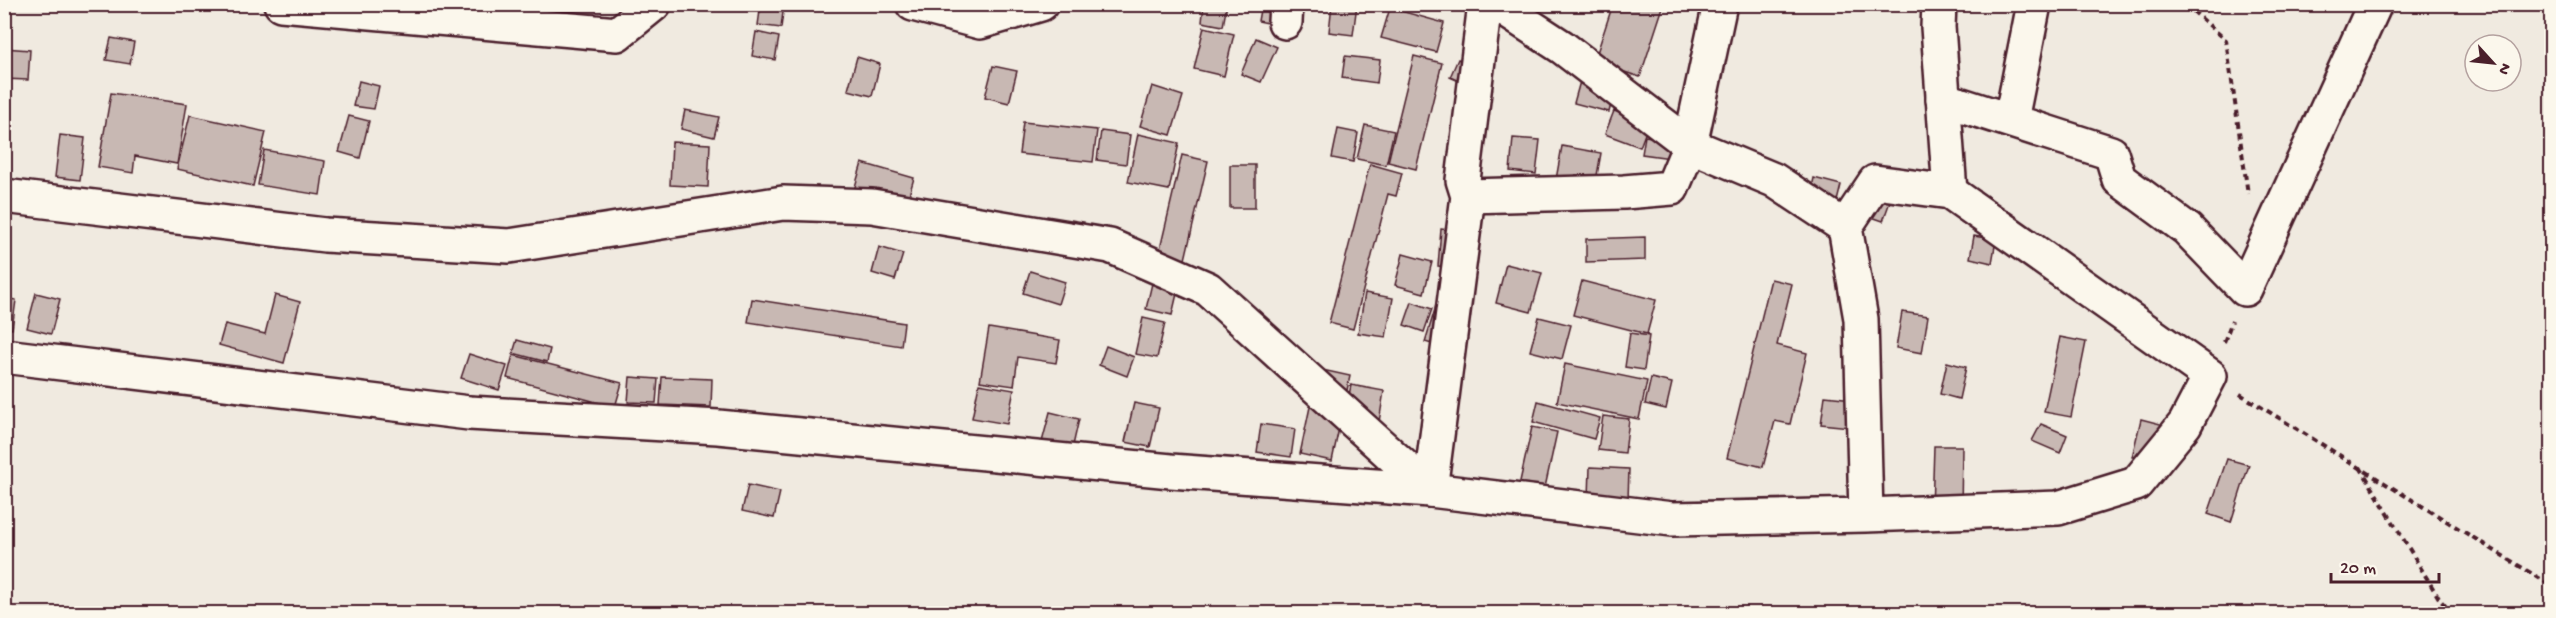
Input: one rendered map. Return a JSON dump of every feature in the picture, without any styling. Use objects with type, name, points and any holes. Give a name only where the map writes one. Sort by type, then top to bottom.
[{"type":"street","points":[[281,4],[617,34],[654,4]]},
{"type":"street","points":[[913,4],[980,22],[1041,4]]},
{"type":"street","points":[[1430,490],[1468,196],[1463,180],[1485,4]]},
{"type":"street","points":[[1496,4],[1562,47],[1690,145],[1774,180],[1845,227]]},
{"type":"street","points":[[1468,196],[1624,192],[1672,188],[1690,145],[1720,4]]},
{"type":"street","points":[[1939,4],[1938,27],[1950,192]]},
{"type":"street","points":[[2011,120],[2034,4]]},
{"type":"street","points":[[1944,99],[2111,153],[2119,179],[2187,229],[2245,289],[2375,4]]},
{"type":"street","points":[[4,356],[469,413],[718,427],[1171,471],[1430,490],[1672,519],[1866,515],[2058,508],[2136,484],[2185,424],[2210,376],[1950,192],[1875,182],[1845,227],[1861,319],[1866,515]]},
{"type":"street","points":[[4,196],[325,234],[508,246],[783,203],[872,206],[1110,246],[1208,289],[1430,490]]},
{"type":"path","points":[[2186,4],[2226,40],[2249,200]]},
{"type":"path","points":[[2245,289],[2210,376],[2552,586]]},
{"type":"path","points":[[2360,467],[2440,600],[2453,614]]},
{"type":"building","points":[[761,4],[784,4],[781,28],[758,25]]},
{"type":"building","points":[[1204,4],[1227,4],[1223,26],[1202,22]]},
{"type":"building","points":[[1261,4],[1271,4],[1282,26],[1258,21]]},
{"type":"building","points":[[1332,4],[1357,4],[1353,35],[1329,32]]},
{"type":"building","points":[[1613,4],[1664,4],[1640,77],[1594,62]]},
{"type":"building","points":[[1390,8],[1444,23],[1436,52],[1381,38]]},
{"type":"building","points":[[1204,27],[1234,34],[1224,76],[1194,69]]},
{"type":"building","points":[[756,32],[779,37],[775,60],[752,56]]},
{"type":"building","points":[[111,38],[134,42],[130,64],[106,60]]},
{"type":"building","points":[[1256,38],[1277,47],[1261,82],[1241,74]]},
{"type":"building","points":[[4,48],[30,50],[28,80],[4,79]]},
{"type":"building","points":[[1345,56],[1380,60],[1377,83],[1342,78]]},
{"type":"building","points":[[1414,56],[1442,63],[1416,169],[1388,162]]},
{"type":"building","points":[[857,57],[880,64],[872,96],[848,90]]},
{"type":"building","points":[[1458,59],[1485,72],[1477,89],[1450,77]]},
{"type":"building","points":[[993,66],[1017,71],[1009,103],[985,97]]},
{"type":"building","points":[[1584,67],[1618,77],[1609,112],[1574,103]]},
{"type":"building","points":[[359,81],[379,86],[374,109],[353,106]]},
{"type":"building","points":[[1152,86],[1183,96],[1171,135],[1140,126]]},
{"type":"building","points":[[111,93],[187,104],[177,164],[135,156],[133,173],[98,167]]},
{"type":"building","points":[[685,110],[719,117],[714,137],[681,129]]},
{"type":"building","points":[[1614,111],[1649,123],[1640,147],[1605,134]]},
{"type":"building","points":[[190,115],[266,132],[253,186],[177,169]]},
{"type":"building","points":[[349,116],[369,121],[360,158],[339,152]]},
{"type":"building","points":[[1023,122],[1097,130],[1093,162],[1019,154]]},
{"type":"building","points":[[1365,125],[1394,131],[1386,165],[1357,159]]},
{"type":"building","points":[[1338,129],[1358,133],[1353,162],[1332,158]]},
{"type":"building","points":[[1101,131],[1130,135],[1126,164],[1097,160]]},
{"type":"building","points":[[1138,134],[1179,143],[1169,190],[1128,182]]},
{"type":"building","points":[[60,135],[85,138],[80,180],[55,177]]},
{"type":"building","points":[[1645,136],[1681,142],[1678,159],[1642,154]]},
{"type":"building","points":[[1513,138],[1540,140],[1536,174],[1510,171]]},
{"type":"building","points":[[672,142],[710,144],[708,187],[670,185]]},
{"type":"building","points":[[1562,146],[1601,153],[1594,192],[1555,185]]},
{"type":"building","points":[[264,150],[325,161],[320,195],[258,185]]},
{"type":"building","points":[[1182,155],[1208,161],[1172,315],[1146,309]]},
{"type":"building","points":[[862,163],[914,178],[904,212],[852,197]]},
{"type":"building","points":[[1370,164],[1402,173],[1396,196],[1388,194],[1353,329],[1329,323]]},
{"type":"building","points":[[1230,165],[1255,165],[1255,208],[1230,208]]},
{"type":"building","points":[[1814,178],[1841,185],[1831,226],[1805,220]]},
{"type":"building","points":[[1893,193],[1883,221],[1860,213]]},
{"type":"building","points":[[1047,216],[1084,222],[1080,240],[1045,234]]},
{"type":"building","points":[[1441,229],[1463,232],[1460,268],[1438,266]]},
{"type":"building","points":[[1974,236],[1996,240],[1992,263],[1970,258]]},
{"type":"building","points":[[1645,237],[1645,260],[1586,262],[1586,239]]},
{"type":"building","points":[[879,247],[903,254],[895,280],[872,273]]},
{"type":"building","points":[[1403,254],[1432,262],[1424,293],[1395,285]]},
{"type":"building","points":[[1506,264],[1542,273],[1531,312],[1496,303]]},
{"type":"building","points":[[1030,271],[1065,282],[1058,304],[1023,293]]},
{"type":"building","points":[[1771,279],[1792,284],[1777,345],[1807,353],[1790,424],[1775,421],[1763,467],[1727,458]]},
{"type":"building","points":[[1582,281],[1656,300],[1647,334],[1573,315]]},
{"type":"building","points":[[36,293],[60,299],[51,334],[27,328]]},
{"type":"building","points":[[1365,293],[1393,298],[1386,337],[1358,333]]},
{"type":"building","points":[[275,295],[300,302],[284,363],[219,345],[225,324],[265,334]]},
{"type":"building","points":[[4,298],[16,300],[12,329],[4,328]]},
{"type":"building","points":[[752,299],[904,323],[901,346],[748,322]]},
{"type":"building","points":[[1412,302],[1432,309],[1424,332],[1404,325]]},
{"type":"building","points":[[1436,306],[1457,311],[1446,348],[1425,342]]},
{"type":"building","points":[[1902,312],[1928,316],[1922,353],[1896,348]]},
{"type":"building","points":[[1539,317],[1571,325],[1562,359],[1530,351]]},
{"type":"building","points":[[1143,318],[1165,323],[1157,358],[1135,354]]},
{"type":"building","points":[[989,328],[1060,340],[1056,363],[1018,357],[1014,386],[980,381]]},
{"type":"building","points":[[1630,333],[1649,336],[1644,370],[1625,367]]},
{"type":"building","points":[[2060,337],[2086,342],[2071,417],[2044,412]]},
{"type":"building","points":[[517,340],[550,349],[547,362],[513,353]]},
{"type":"building","points":[[1106,346],[1134,357],[1127,376],[1099,365]]},
{"type":"building","points":[[469,354],[507,366],[499,390],[461,378]]},
{"type":"building","points":[[513,355],[622,383],[615,407],[507,378]]},
{"type":"building","points":[[1947,362],[1966,367],[1959,399],[1940,394]]},
{"type":"building","points":[[1565,364],[1647,381],[1639,419],[1557,402]]},
{"type":"building","points":[[1318,369],[1350,376],[1332,461],[1300,454]]},
{"type":"building","points":[[630,377],[658,379],[656,403],[628,402]]},
{"type":"building","points":[[662,377],[712,379],[711,407],[660,405]]},
{"type":"building","points":[[1651,378],[1672,383],[1666,409],[1645,404]]},
{"type":"building","points":[[979,384],[1014,390],[1007,424],[972,418]]},
{"type":"building","points":[[1351,385],[1384,391],[1379,422],[1345,416]]},
{"type":"building","points":[[1825,396],[1853,399],[1850,427],[1821,424]]},
{"type":"building","points":[[1538,401],[1600,418],[1594,439],[1533,422]]},
{"type":"building","points":[[1134,403],[1159,408],[1150,447],[1125,442]]},
{"type":"building","points":[[1050,412],[1079,419],[1072,450],[1042,442]]},
{"type":"building","points":[[1603,416],[1629,419],[1625,453],[1598,450]]},
{"type":"building","points":[[2141,419],[2176,428],[2167,465],[2132,457]]},
{"type":"building","points":[[1261,424],[1295,429],[1291,457],[1257,452]]},
{"type":"building","points":[[2041,424],[2067,435],[2060,453],[2032,441]]},
{"type":"building","points":[[1532,427],[1557,432],[1544,492],[1519,486]]},
{"type":"building","points":[[1934,446],[1962,446],[1961,512],[1932,511]]},
{"type":"building","points":[[2227,459],[2249,465],[2231,522],[2208,514]]},
{"type":"building","points":[[1590,467],[1629,469],[1628,500],[1589,498]]},
{"type":"building","points":[[748,485],[780,492],[774,518],[742,511]]}]
